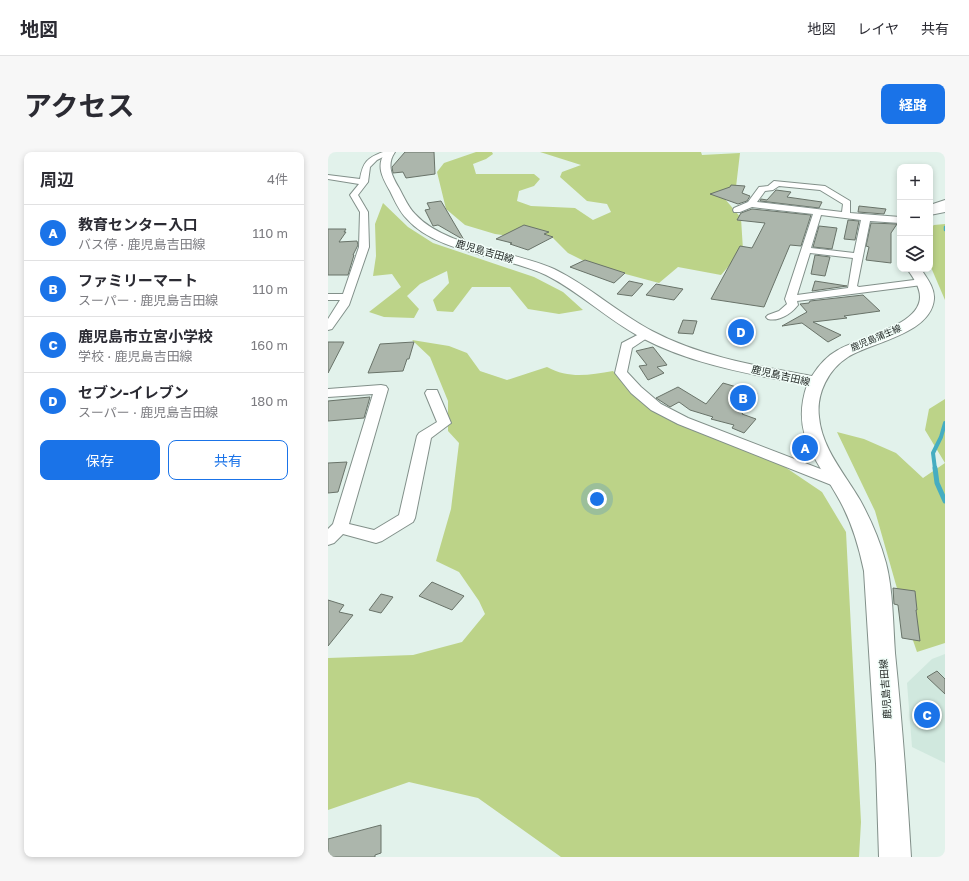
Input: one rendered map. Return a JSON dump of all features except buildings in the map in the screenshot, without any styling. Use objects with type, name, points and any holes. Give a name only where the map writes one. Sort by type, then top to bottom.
[{"type":"main road","name":"鹿児島吉田線","points":[[390,152],[384,162],[386,174],[411,218],[441,237],[516,260],[550,273],[582,290],[606,308],[647,334],[664,342],[698,354],[817,382],[812,394],[809,411],[810,428],[817,447],[850,501],[864,530],[872,552],[876,571],[889,745],[895,857]]},
{"type":"main road","points":[[933,209],[945,203]]},
{"type":"main road","name":"鹿児島蒲生線","points":[[817,382],[825,369],[842,354],[909,324],[918,316],[925,307],[927,298],[922,282],[916,272]]},
{"type":"street","points":[[328,327],[344,305],[364,247],[364,212],[363,208],[355,200],[354,195],[364,182],[366,166],[371,160],[390,152]]},
{"type":"street","points":[[328,177],[364,182]]},
{"type":"street","points":[[751,204],[762,189],[770,188],[777,183],[796,189],[822,188],[847,203],[846,215]]},
{"type":"street","points":[[737,210],[751,204],[795,206],[818,212],[866,218],[897,220]]},
{"type":"street","points":[[933,211],[945,210]]},
{"type":"street","points":[[772,317],[783,313],[793,305],[790,298],[818,212]]},
{"type":"street","points":[[856,291],[852,287],[866,218]]},
{"type":"street","points":[[805,250],[858,256]]},
{"type":"street","points":[[790,298],[922,282]]},
{"type":"street","points":[[328,297],[347,297]]},
{"type":"street","points":[[647,334],[626,346],[620,373],[636,390],[656,407],[683,421],[839,482]]},
{"type":"street","points":[[328,393],[382,389],[340,528],[328,539]]},
{"type":"street","points":[[340,528],[376,537],[407,518],[424,436],[444,423],[432,393]]},
{"type":"shaded area","points":[[945,654],[945,763],[912,747],[907,683],[932,659]]},
{"type":"green space","points":[[476,152],[492,152],[493,154],[486,159],[473,164],[476,174],[534,174],[540,179],[534,186],[519,191],[517,201],[531,206],[575,208],[593,220],[611,212],[607,204],[587,201],[560,177],[562,172],[581,165],[540,152],[701,152],[702,155],[740,153],[736,187],[725,199],[741,218],[743,250],[721,275],[678,267],[659,283],[592,265],[568,253],[553,238],[537,229],[519,237],[495,234],[465,225],[446,209],[437,172],[444,163]]},
{"type":"green space","points":[[383,203],[408,227],[433,243],[534,277],[563,292],[583,310],[559,314],[528,309],[510,287],[472,287],[453,312],[437,311],[433,300],[449,283],[447,271],[420,284],[407,296],[419,309],[414,318],[384,317],[369,312],[401,287],[392,274],[373,276],[376,256],[375,224]]},
{"type":"green space","points":[[945,224],[945,300],[933,272],[934,225]]},
{"type":"green space","points":[[412,340],[449,346],[467,353],[480,371],[507,380],[547,367],[555,371],[571,375],[587,375],[613,371],[637,397],[785,467],[822,492],[846,532],[861,822],[859,857],[561,857],[478,798],[409,782],[328,810],[328,658],[413,655],[462,642],[485,614],[479,601],[459,572],[436,561],[451,509],[459,443],[448,431],[448,401],[430,357]]},
{"type":"green space","points":[[945,399],[945,463],[925,430],[929,409]]},
{"type":"green space","points":[[837,432],[864,439],[896,453],[923,478],[945,463],[945,643],[917,652],[906,620],[875,511]]},
{"type":"waterway","points":[[935,469],[933,453],[941,437],[945,423]]},
{"type":"waterway","points":[[935,468],[937,483],[945,501]]},
{"type":"place","name":"セブン-イレブン","points":[[741,332]]},
{"type":"place","name":"ファミリーマート","points":[[743,398]]},
{"type":"place","name":"教育センター入口","points":[[805,448]]},
{"type":"place","name":"鹿児島市立宮小学校","points":[[927,715]]}]
